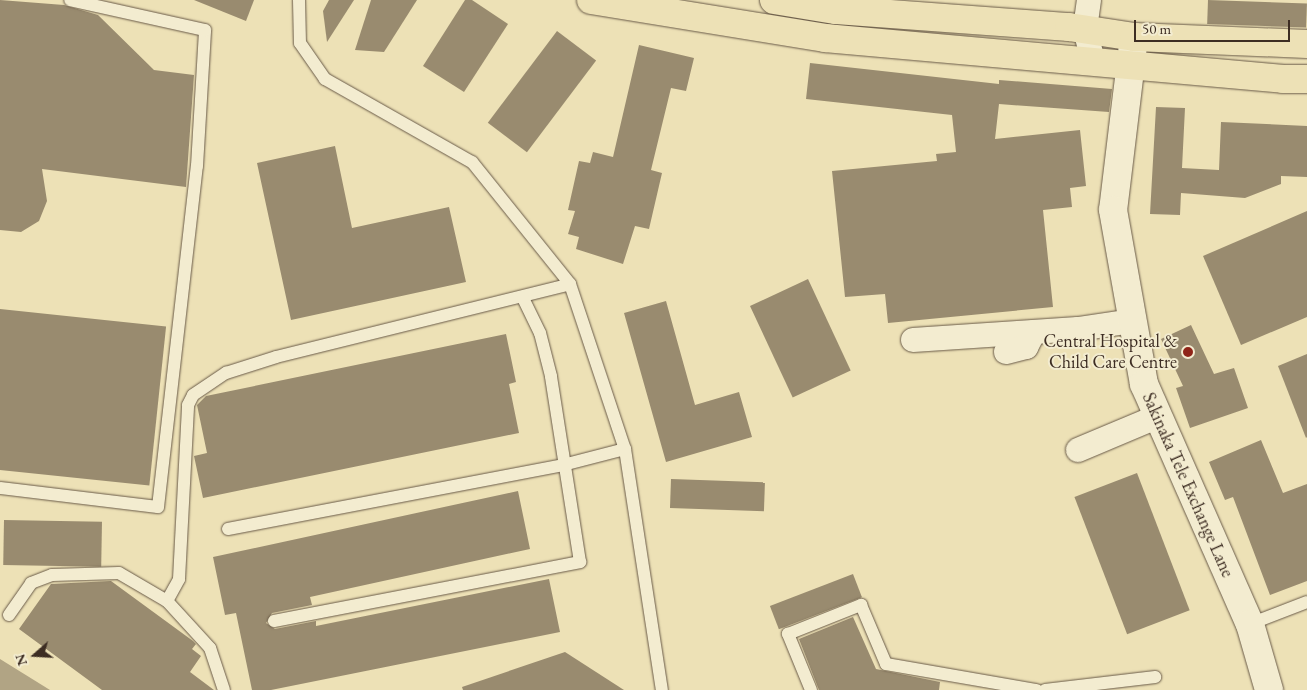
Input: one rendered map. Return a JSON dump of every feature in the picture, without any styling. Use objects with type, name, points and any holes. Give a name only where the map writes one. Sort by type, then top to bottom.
[{"type":"main road","points":[[591,0],[825,38],[1307,79]]},
{"type":"main road","points":[[774,0],[1077,28],[1134,37],[1307,44]]},
{"type":"street","points":[[1089,0],[1077,28],[1093,60]]},
{"type":"street","points":[[825,38],[839,5]]},
{"type":"street","name":"Sakinaka Tele Exchange Lane","points":[[1134,37],[1113,210],[1144,384],[1250,624],[1269,690]]},
{"type":"street","points":[[913,340],[1034,332],[1133,321]]},
{"type":"street","points":[[1006,352],[1026,347],[1034,332]]},
{"type":"street","points":[[1078,450],[1159,416]]},
{"type":"lane","points":[[0,488],[158,507],[197,166],[205,30],[70,0]]},
{"type":"lane","points":[[299,0],[300,43],[325,79],[472,162],[570,284],[625,449],[662,690]]},
{"type":"lane","points":[[167,601],[179,579],[188,405],[192,395],[226,373],[276,357],[523,298],[570,284]]},
{"type":"lane","points":[[274,621],[580,562],[563,465],[551,376],[540,333],[523,298]]},
{"type":"lane","points":[[228,529],[563,465],[625,449]]},
{"type":"lane","points":[[9,615],[31,582],[52,575],[119,573],[167,601],[210,648],[224,690]]},
{"type":"lane","points":[[1250,624],[1307,602]]},
{"type":"lane","points":[[811,690],[788,634],[861,605],[886,664],[1037,690]]},
{"type":"lane","points":[[1045,690],[1155,677]]},
{"type":"shaded area","points":[[0,659],[50,690],[0,690]]},
{"type":"building","points":[[0,0],[64,5],[98,15],[154,70],[194,75],[186,187],[42,169],[47,201],[39,221],[21,232],[0,230]]},
{"type":"building","points":[[194,0],[254,0],[246,21]]},
{"type":"building","points":[[329,0],[354,0],[327,42],[323,11]]},
{"type":"building","points":[[371,0],[417,0],[384,52],[355,50]]},
{"type":"building","points":[[465,0],[472,0],[508,24],[464,92],[423,66]]},
{"type":"building","points":[[1208,0],[1307,3],[1306,27],[1207,24]]},
{"type":"building","points":[[557,31],[596,60],[527,152],[488,123]]},
{"type":"building","points":[[639,45],[694,58],[686,91],[671,88],[651,170],[662,173],[649,229],[635,226],[623,264],[576,249],[579,237],[568,234],[575,211],[568,210],[579,161],[590,163],[593,152],[613,157]]},
{"type":"building","points":[[810,63],[999,84],[999,80],[1112,89],[1109,112],[999,104],[995,139],[1080,130],[1086,186],[1070,188],[1072,207],[1043,210],[1053,307],[888,323],[885,294],[845,297],[832,171],[937,161],[936,154],[956,152],[952,115],[806,99]]},
{"type":"building","points":[[1156,107],[1185,108],[1182,168],[1219,170],[1221,122],[1307,126],[1307,177],[1281,176],[1281,184],[1245,198],[1181,193],[1180,215],[1150,214]]},
{"type":"building","points":[[335,146],[352,228],[449,207],[466,282],[291,320],[257,163]]},
{"type":"building","points":[[1307,211],[1307,317],[1241,345],[1203,256]]},
{"type":"building","points":[[808,279],[851,371],[793,398],[750,306]]},
{"type":"building","points":[[666,301],[695,405],[739,392],[752,437],[666,462],[624,313]]},
{"type":"building","points":[[0,309],[166,326],[149,486],[0,470]]},
{"type":"building","points":[[1191,325],[1214,374],[1234,368],[1248,408],[1190,428],[1176,388],[1183,386],[1161,339]]},
{"type":"building","points":[[506,334],[516,382],[509,384],[519,433],[203,498],[194,456],[207,453],[197,405],[206,396]]},
{"type":"building","points":[[1307,354],[1307,437],[1306,438],[1278,366]]},
{"type":"building","points":[[1261,440],[1283,493],[1307,484],[1307,581],[1270,595],[1233,497],[1225,500],[1209,462]]},
{"type":"building","points":[[1137,473],[1190,610],[1127,634],[1074,497]]},
{"type":"building","points":[[671,479],[765,482],[764,511],[670,508]]},
{"type":"building","points":[[518,491],[530,549],[310,597],[312,605],[272,613],[266,623],[275,629],[316,621],[316,626],[549,579],[560,632],[271,690],[252,690],[236,613],[225,615],[213,557]]},
{"type":"building","points":[[4,520],[102,522],[101,567],[3,565]]},
{"type":"building","points":[[853,574],[862,597],[779,629],[770,606]]},
{"type":"building","points":[[111,581],[196,644],[192,649],[201,656],[190,672],[214,690],[102,690],[19,629],[51,584]]},
{"type":"building","points":[[853,617],[876,669],[940,682],[939,690],[819,690],[799,639]]},
{"type":"building","points":[[565,652],[624,690],[463,690],[462,687]]},
{"type":"place","name":"Central Hospital & Child Care Centre","points":[[1188,352]]}]
